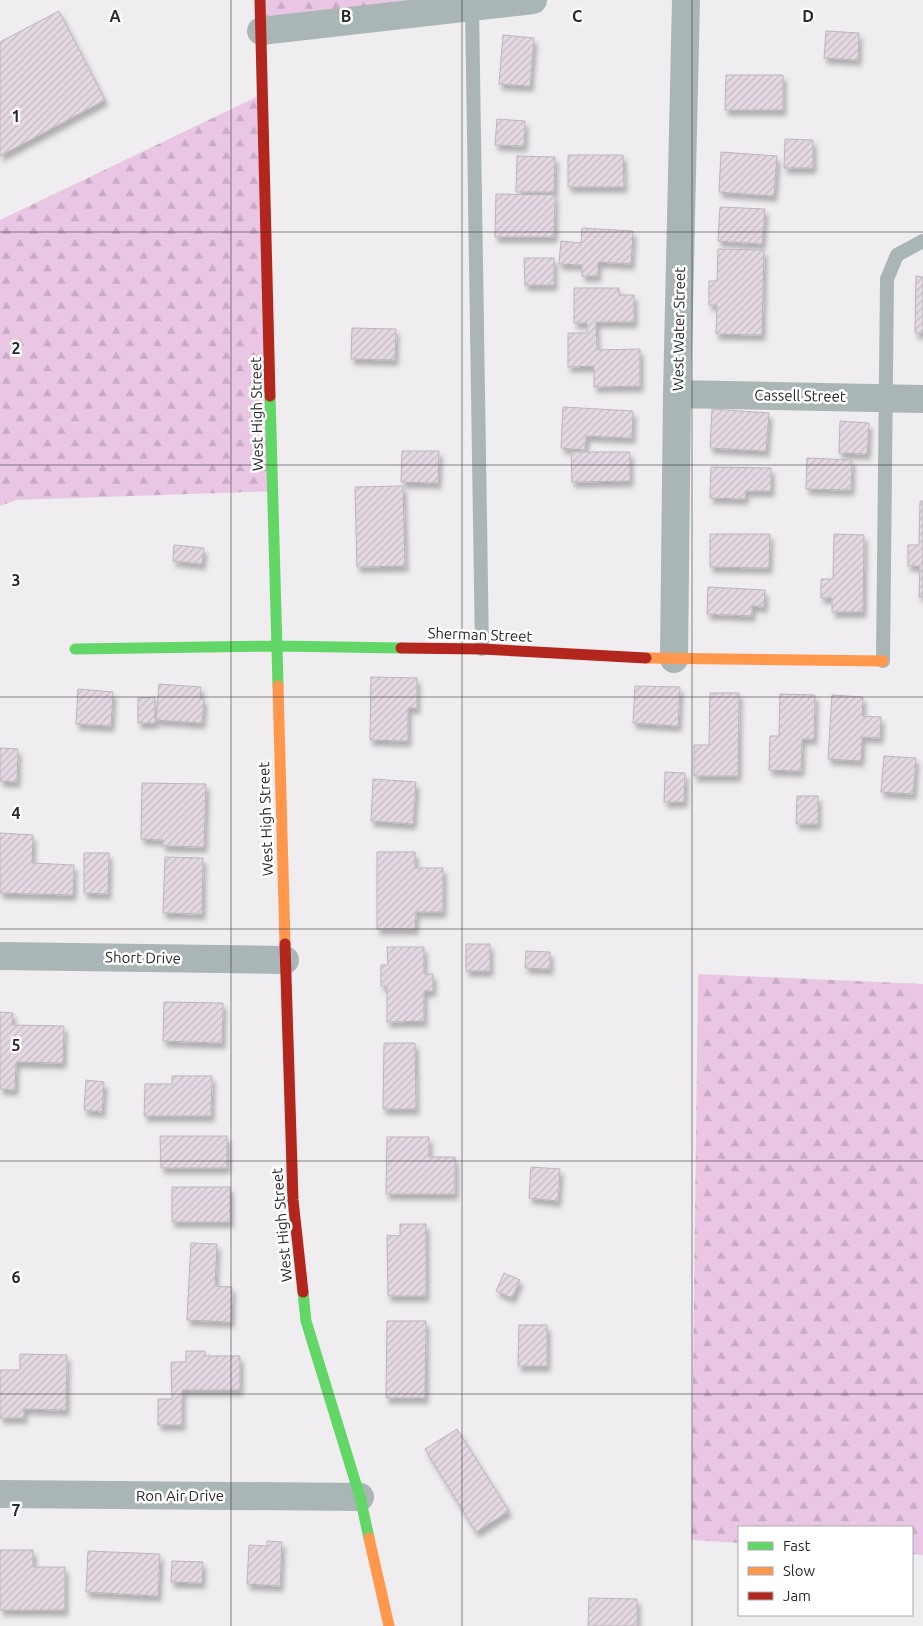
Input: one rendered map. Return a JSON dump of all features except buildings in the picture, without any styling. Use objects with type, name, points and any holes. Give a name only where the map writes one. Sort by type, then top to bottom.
[{"type":"street","name":"West High Street","points":[[260,0],[293,1200],[306,1321],[360,1496],[389,1626]]},
{"type":"street","points":[[261,31],[533,0]]},
{"type":"street","name":"West Water Street","points":[[674,658],[677,394],[686,0]]},
{"type":"street","name":"Cassell Street","points":[[677,394],[923,399]]},
{"type":"street","name":"Sherman Street","points":[[75,649],[277,646],[482,649],[674,658],[883,661]]},
{"type":"street","name":"Short Drive","points":[[0,956],[285,960]]},
{"type":"street","name":"Ron Air Drive","points":[[0,1494],[360,1496]]},
{"type":"lane","points":[[472,7],[482,649]]},
{"type":"lane","points":[[883,661],[887,279],[897,255],[923,241]]},
{"type":"green space","points":[[260,0],[472,0],[261,31]]},
{"type":"green space","points":[[263,94],[274,491],[16,500],[0,506],[0,220]]},
{"type":"green space","points":[[698,974],[923,984],[923,1555],[913,1554],[913,1526],[738,1526],[738,1543],[691,1540]]},
{"type":"traffic: fast","points":[[270,396],[278,686]]},
{"type":"traffic: fast","points":[[75,649],[277,646],[401,648]]},
{"type":"traffic: fast","points":[[303,1292],[306,1321],[360,1497],[369,1538]]},
{"type":"traffic: slow","points":[[646,658],[883,661]]},
{"type":"traffic: slow","points":[[278,686],[285,944]]},
{"type":"traffic: slow","points":[[369,1538],[389,1626]]},
{"type":"traffic: jam","points":[[260,0],[270,396]]},
{"type":"traffic: jam","points":[[401,648],[482,649],[646,658]]},
{"type":"traffic: jam","points":[[285,944],[293,1200],[303,1292]]}]
